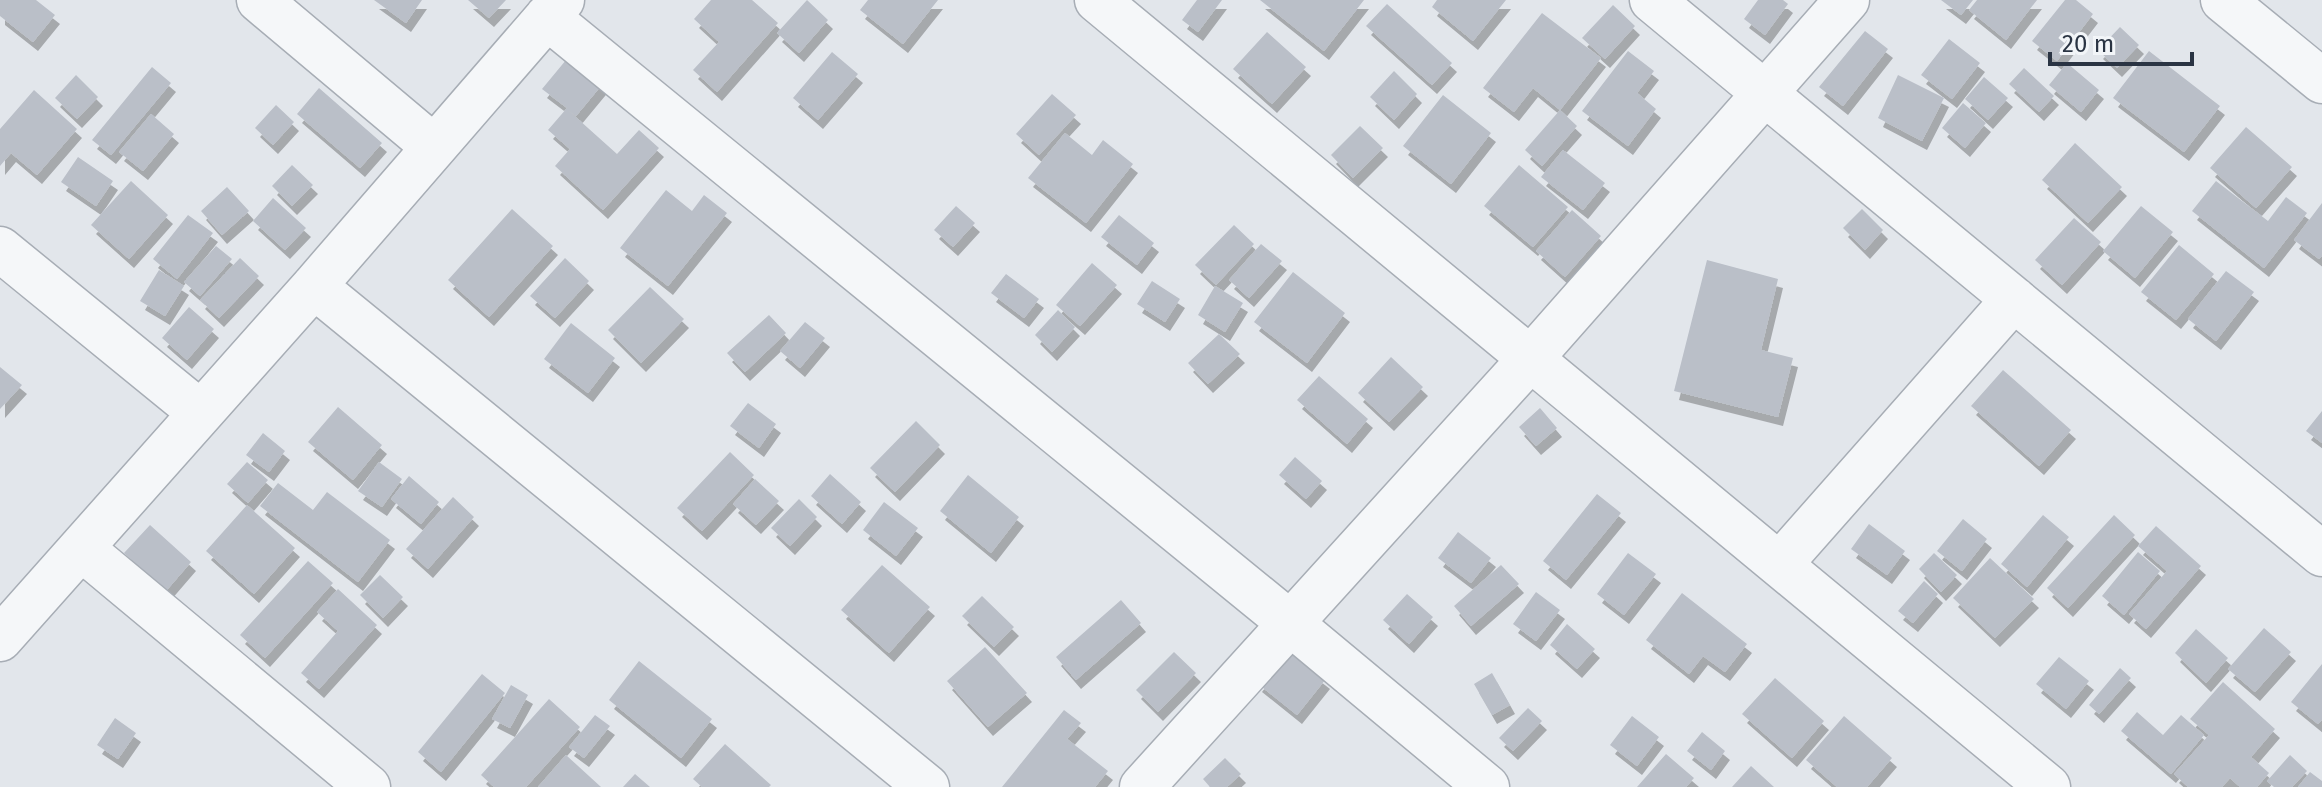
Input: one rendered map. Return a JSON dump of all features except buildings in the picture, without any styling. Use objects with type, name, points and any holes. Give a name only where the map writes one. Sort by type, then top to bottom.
[{"type":"street","points":[[259,0],[434,147]]},
{"type":"street","points":[[1097,0],[2048,787]]},
{"type":"street","points":[[1652,0],[2322,554]]},
{"type":"street","points":[[1142,787],[1531,358],[1847,0]]},
{"type":"street","points":[[2223,0],[2322,81]]},
{"type":"street","points":[[0,639],[314,286],[554,8],[1487,787]]},
{"type":"street","points":[[0,249],[201,413]]},
{"type":"street","points":[[314,286],[927,787]]},
{"type":"street","points":[[1780,564],[2014,299]]},
{"type":"street","points":[[81,548],[368,787]]}]
